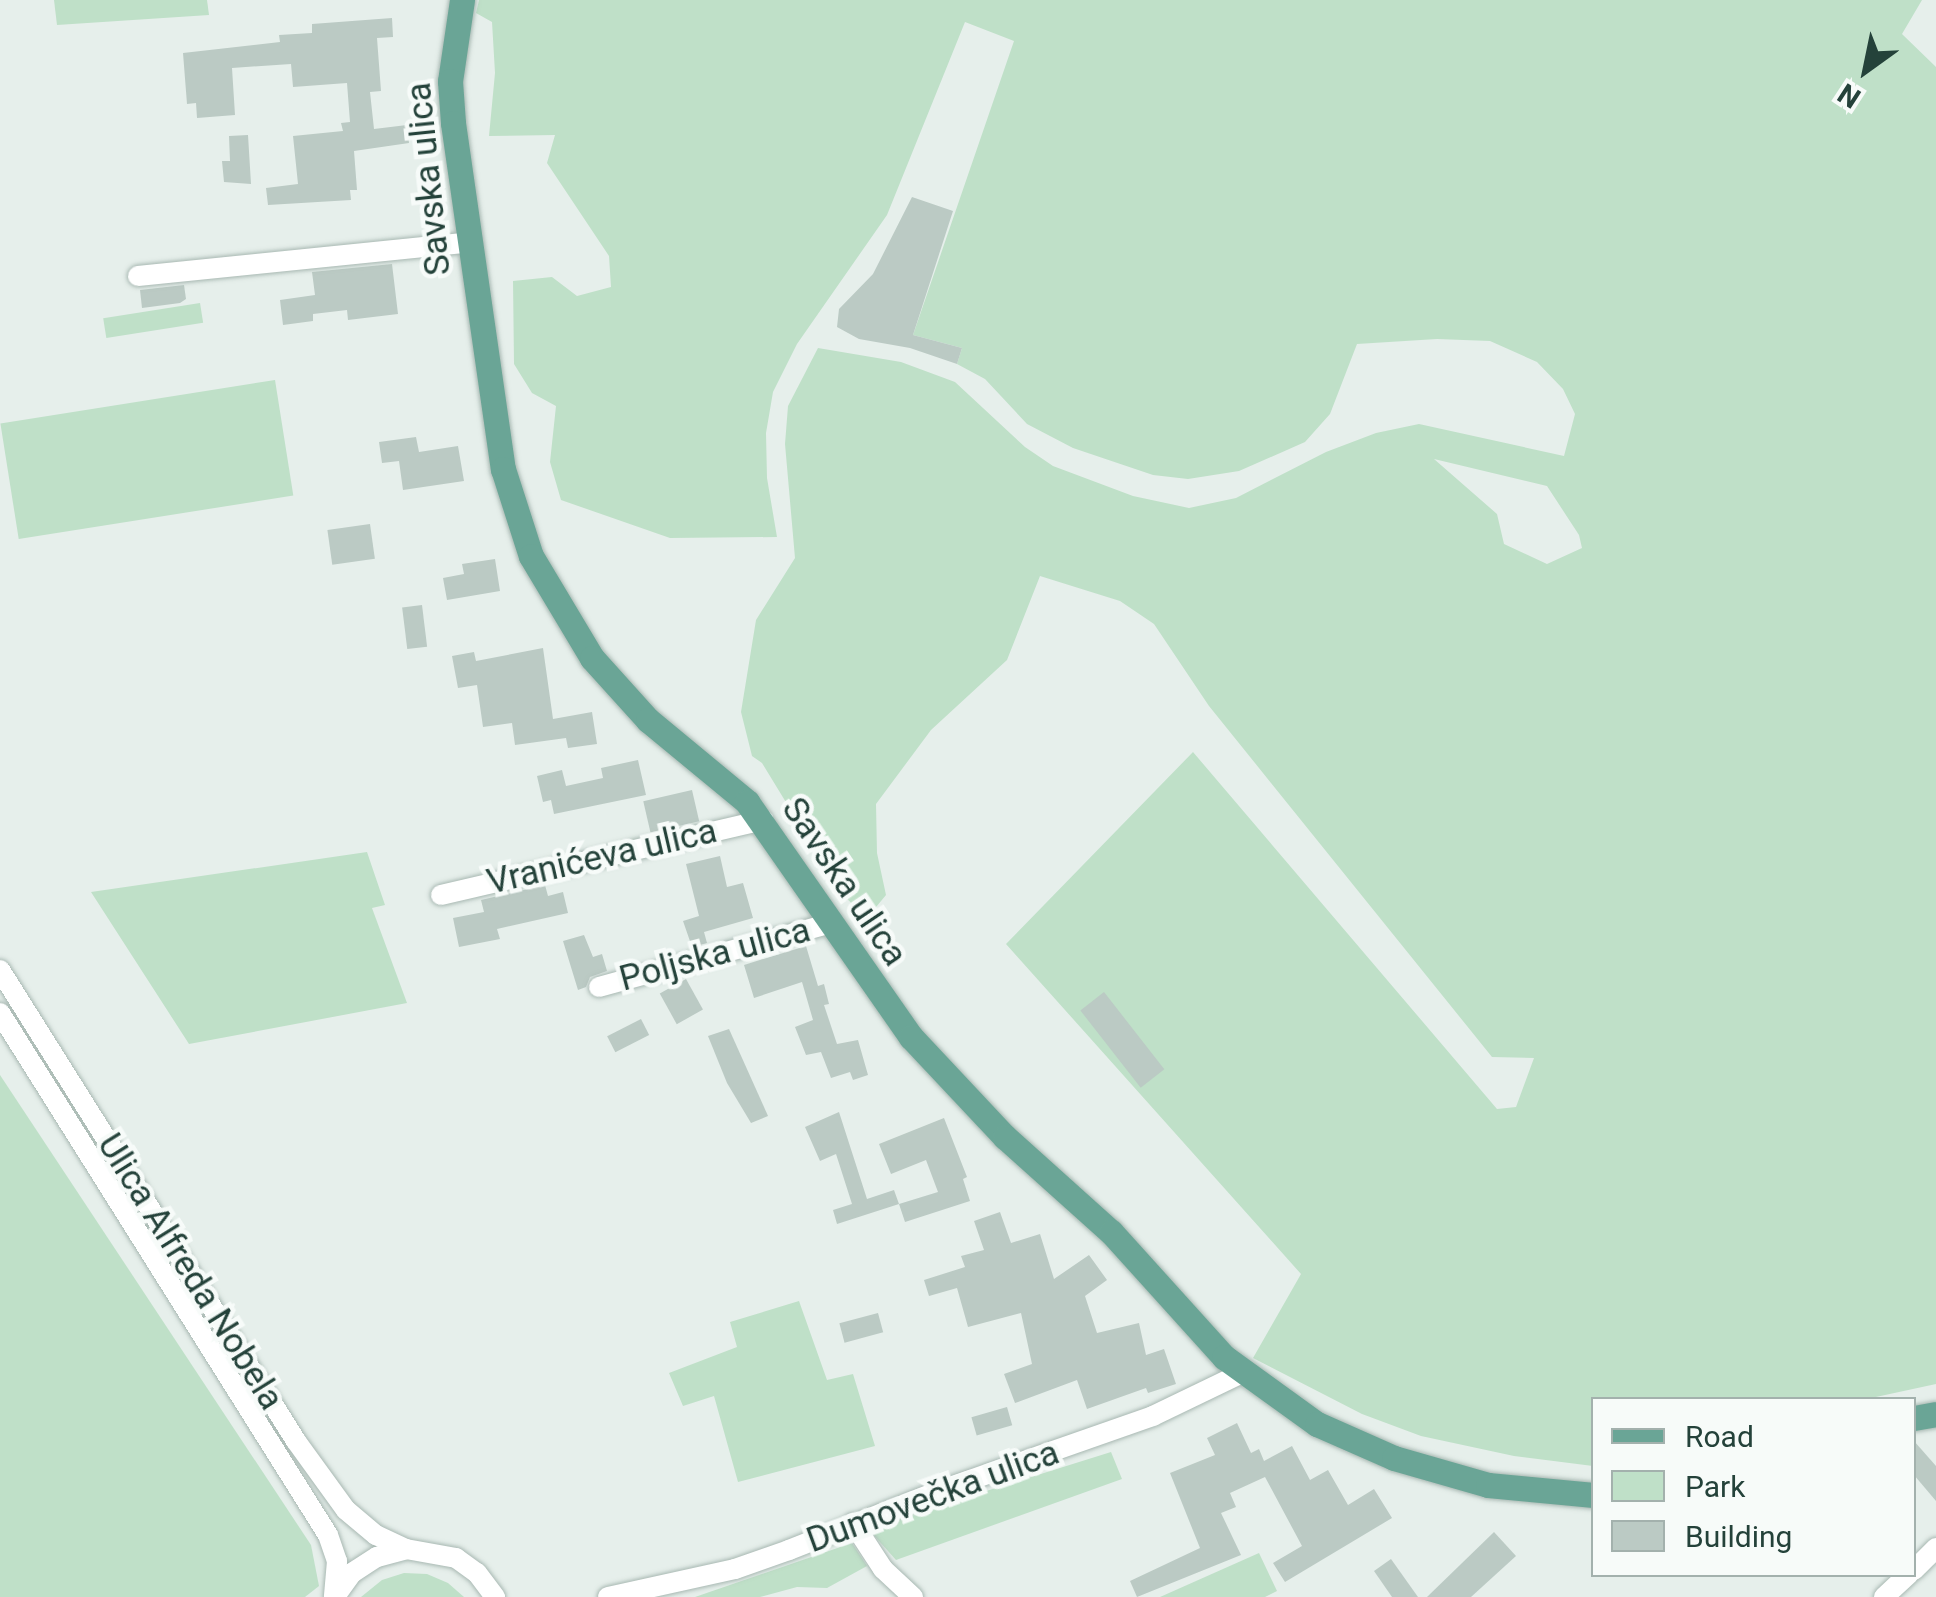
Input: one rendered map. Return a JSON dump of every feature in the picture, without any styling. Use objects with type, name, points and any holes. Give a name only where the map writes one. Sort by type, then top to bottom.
[{"type":"main road","name":"Savska ulica","points":[[462,0],[450,81],[503,469],[522,537],[576,636],[622,694],[763,820],[880,997],[959,1090],[1111,1232],[1212,1345],[1317,1424],[1394,1458],[1488,1484],[1591,1495]]},
{"type":"street","points":[[138,276],[470,242]]},
{"type":"street","name":"Vranićeva ulica","points":[[441,895],[763,820]]},
{"type":"street","name":"Poljska ulica","points":[[599,987],[832,923]]},
{"type":"street","name":"Ulica Alfreda Nobela","points":[[0,970],[296,1441],[346,1510],[376,1534],[406,1550]]},
{"type":"street","name":"Ulica Alfreda Nobela","points":[[0,1013],[328,1535],[337,1561],[334,1597]]},
{"type":"street","name":"Dumovečka ulica","points":[[611,1597],[735,1569],[1153,1416],[1244,1372]]},
{"type":"street","points":[[854,1523],[883,1569],[913,1597]]},
{"type":"street","points":[[1916,1567],[1936,1548]]},
{"type":"street","points":[[334,1597],[365,1565],[406,1550],[431,1550],[456,1558],[497,1595]]},
{"type":"street","points":[[1884,1597],[1906,1577]]},
{"type":"green space","points":[[54,0],[207,0],[209,15],[57,25]]},
{"type":"green space","points":[[479,0],[1922,0],[1902,34],[1936,67],[1936,1384],[1876,1397],[1591,1397],[1591,1466],[1514,1456],[1421,1436],[1362,1414],[1253,1358],[1301,1274],[1006,944],[1193,752],[1497,1109],[1516,1107],[1534,1058],[1492,1057],[1209,706],[1154,624],[1120,601],[1040,576],[1007,660],[931,730],[876,804],[877,853],[886,895],[867,918],[842,894],[762,763],[752,756],[741,712],[756,620],[795,558],[785,444],[788,406],[818,348],[901,362],[955,382],[1025,447],[1053,466],[1133,496],[1189,508],[1236,498],[1326,452],[1376,433],[1419,424],[1564,456],[1575,414],[1563,389],[1537,362],[1490,341],[1437,339],[1357,344],[1330,414],[1305,442],[1239,471],[1188,479],[1153,475],[1073,448],[1027,424],[985,379],[957,364],[962,348],[913,335],[1014,41],[965,22],[887,215],[797,344],[773,392],[766,433],[767,478],[777,537],[670,538],[561,500],[550,462],[556,406],[532,393],[514,364],[513,281],[552,277],[577,296],[611,287],[609,256],[547,163],[555,135],[489,136],[495,73],[492,22],[476,13]],"holes":[[[1434,459],[1547,486],[1579,535],[1582,548],[1547,564],[1504,544],[1497,514]]]},
{"type":"green space","points":[[200,303],[203,323],[106,338],[103,318]]},
{"type":"green space","points":[[275,380],[293,496],[19,539],[0,423]]},
{"type":"green space","points":[[367,852],[385,905],[372,908],[407,1003],[189,1044],[91,892]]},
{"type":"green space","points":[[0,1075],[311,1545],[319,1586],[305,1597],[0,1597]]},
{"type":"green space","points":[[799,1301],[827,1380],[853,1374],[875,1446],[738,1482],[714,1396],[683,1406],[669,1373],[737,1347],[730,1322]]},
{"type":"green space","points":[[1111,1452],[1122,1479],[896,1560],[871,1532],[900,1518]]},
{"type":"green space","points":[[852,1543],[867,1566],[827,1588],[797,1587],[760,1597],[695,1597]]},
{"type":"green space","points":[[1259,1553],[1277,1591],[1265,1597],[1160,1597]]},
{"type":"green space","points":[[404,1573],[427,1574],[448,1583],[464,1597],[361,1597],[382,1580]]},
{"type":"building","points":[[392,18],[393,37],[377,38],[381,91],[370,92],[374,129],[407,125],[409,143],[354,151],[357,190],[350,190],[351,200],[268,205],[266,188],[298,184],[293,136],[343,131],[341,123],[350,122],[347,83],[293,87],[291,64],[232,68],[235,115],[197,118],[196,103],[187,104],[183,53],[280,42],[279,35],[312,33],[312,24]]},
{"type":"building","points":[[248,135],[251,184],[224,182],[222,161],[230,161],[229,136]]},
{"type":"building","points":[[912,197],[953,211],[913,335],[962,348],[957,364],[910,348],[859,339],[837,327],[839,309],[873,274]]},
{"type":"building","points":[[392,264],[398,314],[348,320],[347,310],[313,314],[313,321],[283,325],[280,300],[315,295],[312,272]]},
{"type":"building","points":[[184,285],[186,299],[180,303],[142,308],[140,290]]},
{"type":"building","points":[[416,437],[419,452],[458,446],[464,481],[403,490],[399,461],[382,463],[379,442]]},
{"type":"building","points":[[370,524],[375,559],[332,565],[327,530]]},
{"type":"building","points":[[495,559],[500,591],[447,600],[443,578],[464,574],[462,564]]},
{"type":"building","points":[[422,605],[427,647],[407,649],[402,607]]},
{"type":"building","points":[[543,648],[553,719],[592,712],[597,744],[568,748],[566,738],[515,745],[512,723],[483,727],[477,685],[458,688],[452,656],[474,652],[476,661]]},
{"type":"building","points":[[638,760],[646,795],[554,814],[551,800],[543,802],[537,776],[562,770],[566,786],[603,778],[601,768]]},
{"type":"building","points":[[692,790],[699,821],[650,832],[643,801]]},
{"type":"building","points":[[720,856],[727,887],[743,883],[753,918],[704,932],[707,943],[692,947],[683,921],[699,916],[686,864]]},
{"type":"building","points":[[545,885],[548,896],[563,892],[568,913],[497,929],[500,939],[459,947],[453,918],[484,912],[481,900]]},
{"type":"building","points":[[584,935],[593,957],[602,954],[607,971],[590,977],[586,987],[578,990],[563,941]]},
{"type":"building","points":[[806,946],[818,986],[824,984],[829,1004],[824,1005],[837,1044],[858,1040],[868,1075],[853,1080],[850,1072],[831,1078],[821,1052],[806,1055],[795,1027],[813,1020],[802,982],[754,998],[744,965]]},
{"type":"building","points":[[686,979],[703,1010],[677,1024],[660,994]]},
{"type":"building","points":[[1104,992],[1164,1069],[1141,1088],[1080,1010]]},
{"type":"building","points":[[641,1019],[649,1035],[615,1052],[607,1036]]},
{"type":"building","points":[[729,1029],[768,1116],[751,1123],[727,1083],[708,1036]]},
{"type":"building","points":[[839,1112],[867,1199],[894,1190],[899,1204],[837,1224],[833,1210],[852,1204],[836,1154],[820,1161],[805,1127]]},
{"type":"building","points":[[944,1118],[967,1177],[963,1179],[970,1201],[905,1222],[899,1204],[938,1192],[926,1160],[891,1174],[879,1144]]},
{"type":"building","points":[[1000,1212],[1011,1243],[1040,1234],[1054,1279],[1089,1255],[1107,1280],[1085,1296],[1097,1333],[1139,1323],[1146,1355],[1164,1349],[1176,1384],[1148,1393],[1146,1388],[1087,1409],[1077,1380],[1015,1403],[1004,1374],[1032,1364],[1021,1313],[968,1327],[957,1288],[929,1296],[924,1280],[965,1267],[961,1256],[984,1250],[974,1221]]},
{"type":"building","points":[[878,1313],[883,1332],[845,1343],[839,1323]]},
{"type":"building","points":[[1007,1407],[1012,1425],[977,1435],[971,1417]]},
{"type":"building","points":[[1237,1423],[1251,1453],[1259,1449],[1264,1461],[1292,1446],[1310,1480],[1328,1470],[1348,1505],[1374,1489],[1392,1518],[1285,1582],[1273,1563],[1302,1546],[1265,1477],[1230,1493],[1236,1507],[1221,1513],[1241,1555],[1137,1597],[1130,1581],[1200,1548],[1170,1473],[1215,1455],[1207,1438]]},
{"type":"building","points":[[1916,1443],[1936,1466],[1936,1501],[1916,1477]]},
{"type":"building","points":[[1494,1532],[1516,1556],[1471,1597],[1427,1597]]},
{"type":"building","points":[[1391,1559],[1418,1597],[1392,1597],[1374,1571]]}]
